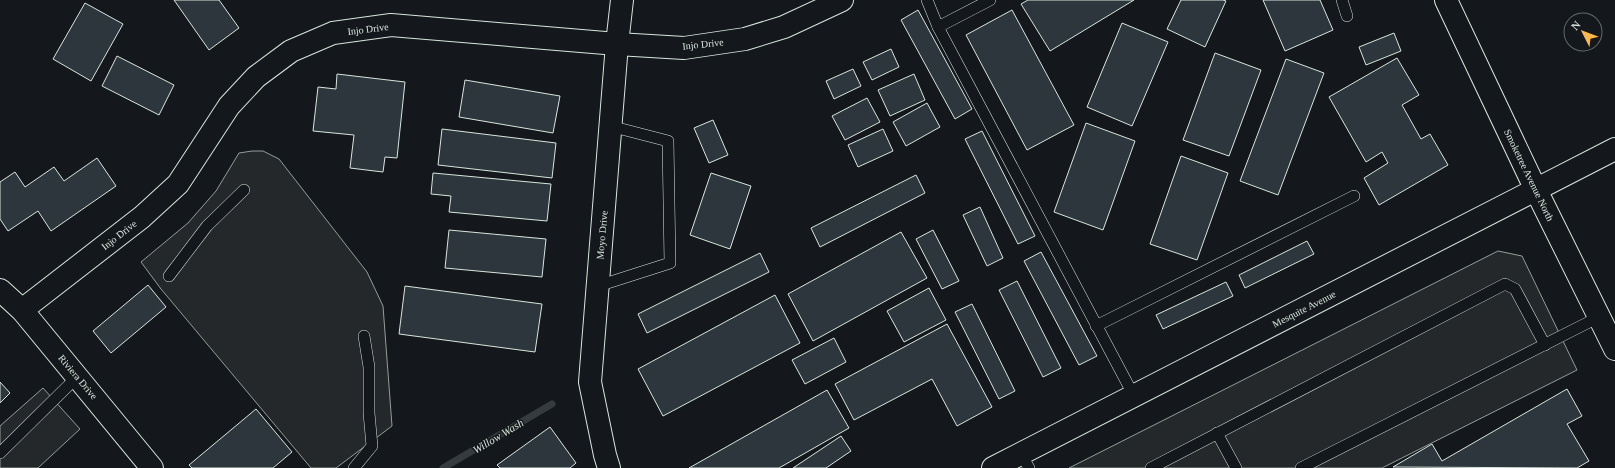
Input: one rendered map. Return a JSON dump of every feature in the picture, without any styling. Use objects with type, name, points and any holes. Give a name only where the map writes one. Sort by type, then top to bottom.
[{"type":"street","name":"Moyo Drive","points":[[610,468],[605,455],[590,382],[610,126],[622,0]]},
{"type":"street","name":"Smoketree Avenue North","points":[[1446,0],[1536,190],[1615,349]]},
{"type":"street","name":"Injo Drive","points":[[22,310],[142,217],[178,184],[229,106],[256,77],[291,51],[333,33],[391,25],[617,44],[684,48],[745,40],[784,27],[833,2]]},
{"type":"street","name":"Mesquite Avenue","points":[[993,468],[1025,461],[1134,396],[1615,149]]},
{"type":"street","name":"Riviera Drive","points":[[0,290],[22,310],[78,376],[152,468]]},
{"type":"lane","points":[[927,0],[938,26],[1134,396]]},
{"type":"lane","points":[[938,26],[990,0]]},
{"type":"lane","points":[[1342,0],[1348,16]]},
{"type":"lane","points":[[598,286],[670,263],[668,141],[610,126]]},
{"type":"lane","points":[[169,276],[208,226],[244,190]]},
{"type":"lane","points":[[1096,326],[1354,196]]},
{"type":"lane","points":[[1152,468],[1505,284],[1515,289],[1545,345]]},
{"type":"lane","points":[[1301,468],[1599,317]]},
{"type":"lane","points":[[354,468],[372,446],[369,413],[369,367],[364,336]]},
{"type":"lane","points":[[0,453],[78,376]]},
{"type":"lane","points":[[1217,433],[1236,468]]},
{"type":"shaded area","points":[[263,151],[279,159],[367,272],[383,306],[392,426],[336,468],[311,468],[161,289],[141,262],[188,223],[216,191],[239,153]]},
{"type":"shaded area","points":[[1498,251],[1522,256],[1577,370],[1382,468],[1069,468]]},
{"type":"shaded area","points":[[43,388],[80,429],[38,468],[0,468],[0,426]]},
{"type":"building","points":[[174,0],[219,0],[239,28],[209,50]]},
{"type":"building","points":[[1028,0],[1134,0],[1050,51],[1021,4]]},
{"type":"building","points":[[1181,0],[1226,1],[1205,47],[1167,29]]},
{"type":"building","points":[[1263,0],[1320,0],[1333,30],[1285,51]]},
{"type":"building","points":[[85,3],[123,24],[91,81],[53,59]]},
{"type":"building","points":[[918,10],[972,109],[955,119],[901,20]]},
{"type":"building","points":[[1012,10],[1074,125],[1027,150],[966,35]]},
{"type":"building","points":[[1122,23],[1168,42],[1132,126],[1087,107]]},
{"type":"building","points":[[1394,33],[1401,51],[1366,65],[1359,47]]},
{"type":"building","points":[[891,49],[899,67],[872,80],[863,62]]},
{"type":"building","points":[[1215,53],[1261,70],[1229,156],[1183,140]]},
{"type":"building","points":[[117,56],[174,85],[159,115],[102,86]]},
{"type":"building","points":[[1397,58],[1419,95],[1402,105],[1421,139],[1430,134],[1448,165],[1379,205],[1364,178],[1388,163],[1382,152],[1366,162],[1329,97]]},
{"type":"building","points":[[1286,59],[1324,73],[1278,195],[1240,181]]},
{"type":"building","points":[[853,69],[861,86],[834,99],[826,81]]},
{"type":"building","points":[[337,74],[405,82],[397,158],[385,157],[383,172],[350,168],[354,135],[313,131],[318,87],[336,89]]},
{"type":"building","points":[[914,74],[925,100],[890,116],[878,90]]},
{"type":"building","points":[[465,80],[560,96],[553,133],[459,117]]},
{"type":"building","points":[[867,98],[880,122],[845,140],[832,116]]},
{"type":"building","points":[[927,103],[940,127],[906,146],[893,122]]},
{"type":"building","points":[[713,120],[728,155],[709,163],[694,128]]},
{"type":"building","points":[[1086,123],[1135,141],[1103,230],[1054,212]]},
{"type":"building","points":[[442,129],[556,143],[552,178],[438,165]]},
{"type":"building","points":[[883,129],[893,151],[858,167],[848,145]]},
{"type":"building","points":[[982,131],[1035,236],[1018,244],[965,139]]},
{"type":"building","points":[[1181,156],[1228,173],[1197,260],[1150,244]]},
{"type":"building","points":[[97,158],[116,186],[51,231],[38,211],[8,231],[0,219],[0,182],[15,172],[25,187],[54,167],[64,181]]},
{"type":"building","points":[[433,173],[551,184],[547,221],[449,212],[451,196],[431,194]]},
{"type":"building","points":[[711,173],[751,186],[730,249],[690,235]]},
{"type":"building","points":[[916,175],[925,193],[820,247],[811,228]]},
{"type":"building","points":[[980,207],[1003,258],[987,266],[963,215]]},
{"type":"building","points":[[449,230],[546,239],[542,277],[445,268]]},
{"type":"building","points":[[933,230],[959,281],[942,289],[916,239]]},
{"type":"building","points":[[901,232],[927,278],[813,341],[788,294]]},
{"type":"building","points":[[1307,241],[1314,254],[1245,288],[1239,275]]},
{"type":"building","points":[[1041,252],[1097,356],[1079,365],[1024,261]]},
{"type":"building","points":[[760,253],[769,272],[647,333],[638,314]]},
{"type":"building","points":[[1017,281],[1061,368],[1043,377],[999,290]]},
{"type":"building","points":[[1226,282],[1233,296],[1163,329],[1156,315]]},
{"type":"building","points":[[148,285],[166,307],[111,353],[93,331]]},
{"type":"building","points":[[405,286],[542,304],[535,352],[399,334]]},
{"type":"building","points":[[929,288],[946,320],[904,342],[887,311]]},
{"type":"building","points":[[775,295],[800,343],[663,416],[638,369]]},
{"type":"building","points":[[972,304],[1015,391],[999,399],[955,312]]},
{"type":"building","points":[[947,324],[992,407],[957,426],[932,379],[854,420],[835,384]]},
{"type":"building","points":[[834,338],[846,362],[805,384],[792,360]]},
{"type":"building","points":[[0,382],[10,393],[0,403]]},
{"type":"building","points":[[1567,389],[1582,416],[1567,424],[1589,461],[1577,468],[1393,467],[1432,444],[1442,461]]},
{"type":"building","points":[[827,390],[849,428],[779,468],[689,468]]},
{"type":"building","points":[[256,409],[292,452],[273,468],[192,468],[189,465]]},
{"type":"building","points":[[550,427],[576,463],[570,468],[500,468],[497,465]]},
{"type":"building","points":[[841,436],[851,451],[826,468],[793,468]]},
{"type":"waterway","name":"Willow Wash","points":[[443,468],[552,404]]}]
